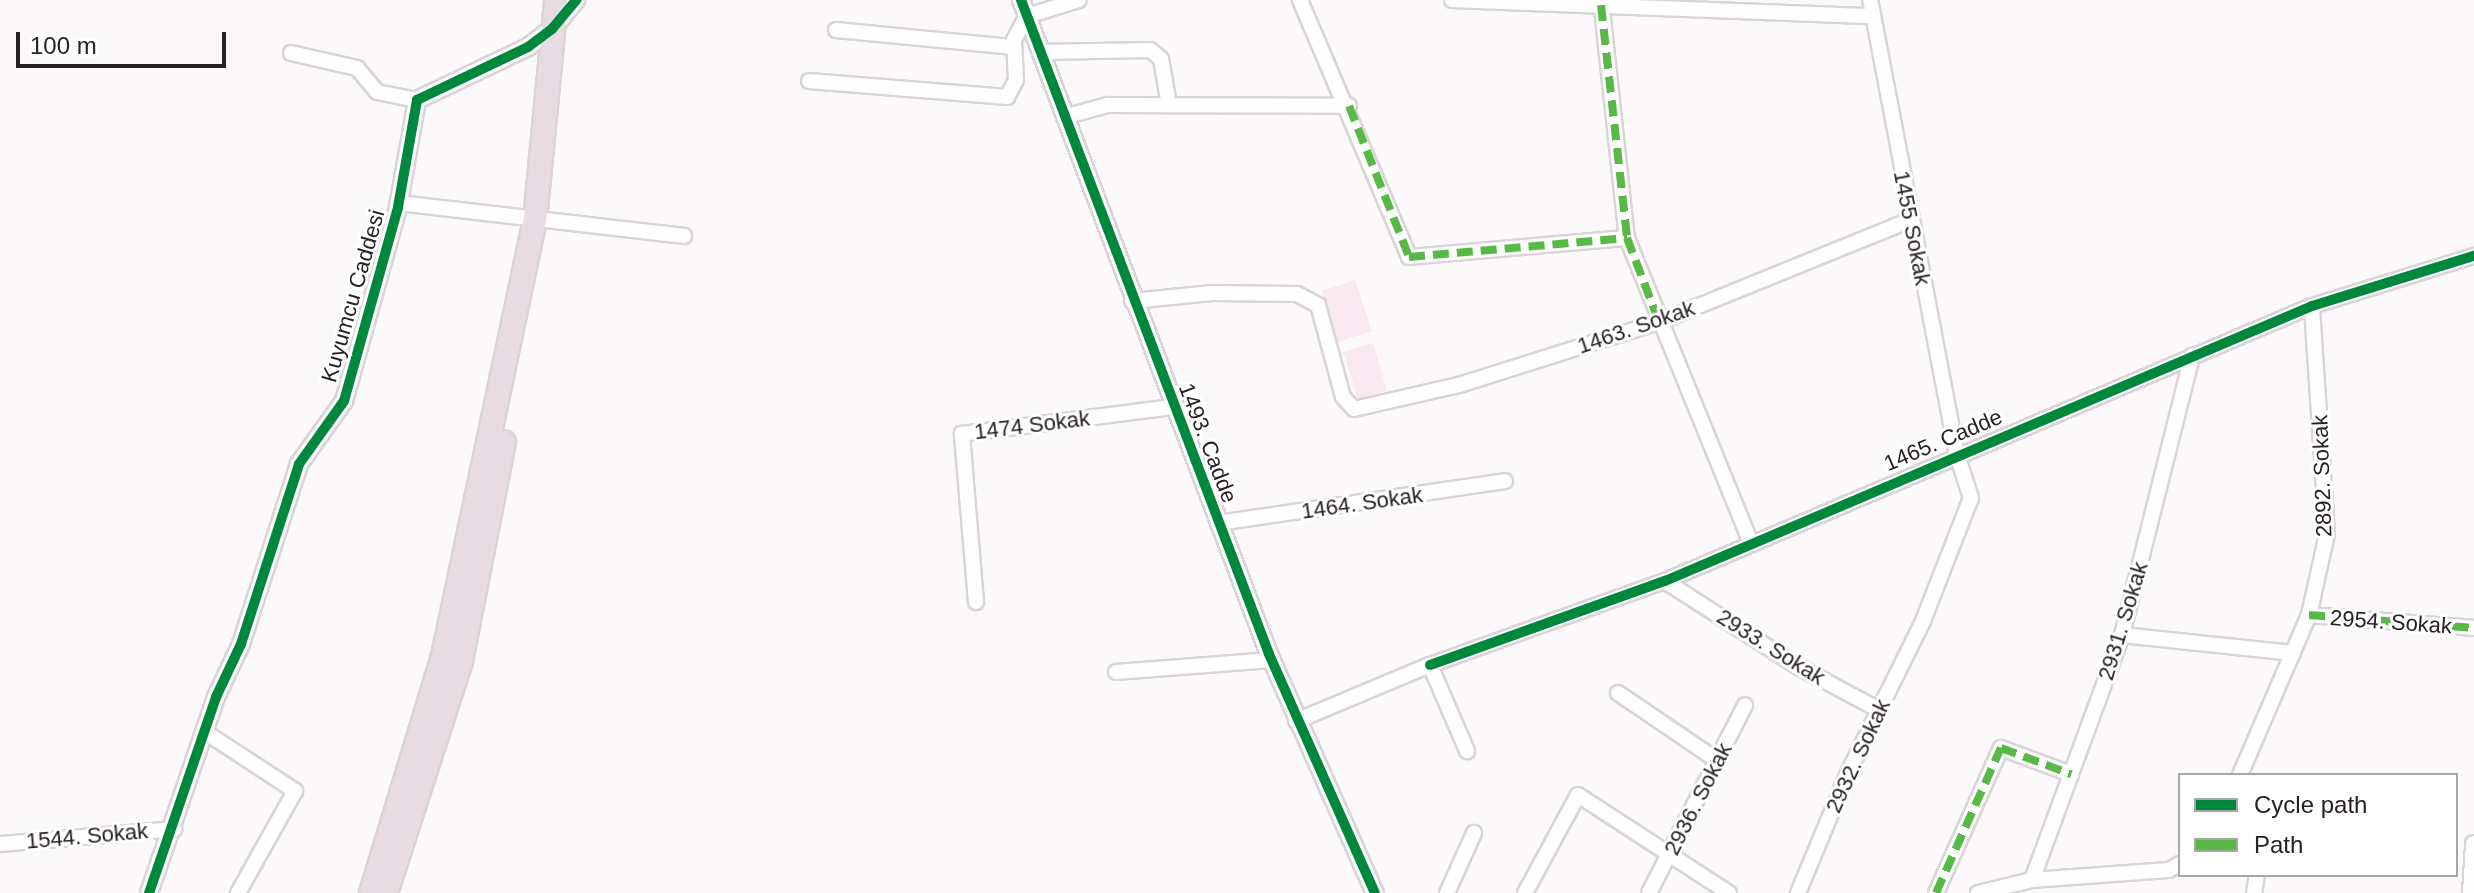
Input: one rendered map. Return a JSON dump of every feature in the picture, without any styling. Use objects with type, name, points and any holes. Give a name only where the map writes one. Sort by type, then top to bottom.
[{"type":"highway","points":[[387,893],[461,661],[541,220],[564,9]]},
{"type":"highway","points":[[371,893],[443,656],[541,220]]},
{"type":"street","points":[[809,81],[1007,97],[1016,80],[1014,47],[1024,8],[1079,0]]},
{"type":"street","points":[[1300,0],[1349,106],[1409,257],[1627,238]]},
{"type":"street","points":[[1452,0],[1601,2],[1872,16]]},
{"type":"street","name":"1455 Sokak","points":[[1870,0],[1957,455],[1971,498],[1923,621]]},
{"type":"street","points":[[1601,2],[1627,238],[1751,544]]},
{"type":"street","name":"1493. Cadde","points":[[1024,8],[1132,301],[1296,721],[1375,893]]},
{"type":"street","points":[[291,53],[357,68],[377,92],[417,100],[528,47],[564,9]]},
{"type":"street","points":[[836,30],[1014,47]]},
{"type":"street","points":[[1040,52],[1150,50],[1161,59],[1169,105]]},
{"type":"street","name":"Kuyumcu Caddesi","points":[[149,893],[174,829],[205,732],[241,644],[299,464],[344,401],[399,203],[417,100]]},
{"type":"street","points":[[1064,117],[1108,105],[1349,106]]},
{"type":"street","points":[[399,203],[684,236]]},
{"type":"street","name":"1463. Sokak","points":[[1132,301],[1212,293],[1297,294],[1318,305],[1343,397],[1354,409],[1459,385],[1659,322],[1910,220]]},
{"type":"street","name":"1465. Cadde","points":[[1296,721],[1430,665],[1665,581],[2312,306],[2474,256]]},
{"type":"street","name":"2892. Sokak","points":[[2241,773],[2309,615],[2327,534],[2312,306]]},
{"type":"street","name":"2931. Sokak","points":[[2032,880],[2122,635],[2192,356]]},
{"type":"street","name":"1474 Sokak","points":[[976,602],[962,434],[1173,407]]},
{"type":"street","name":"1464. Sokak","points":[[1218,523],[1505,481]]},
{"type":"street","name":"2933. Sokak","points":[[1665,581],[1797,666],[1879,710]]},
{"type":"street","name":"2954. Sokak","points":[[2309,615],[2474,628]]},
{"type":"street","name":"2932. Sokak","points":[[1798,893],[1879,710],[1923,621]]},
{"type":"street","points":[[2122,635],[2293,653]]},
{"type":"street","points":[[1116,672],[1272,660]]},
{"type":"street","points":[[1430,665],[1467,751]]},
{"type":"street","points":[[1618,693],[1718,761]]},
{"type":"street","name":"2936. Sokak","points":[[1649,893],[1745,705]]},
{"type":"street","points":[[205,732],[295,791],[238,893]]},
{"type":"street","points":[[1936,893],[2001,748],[2071,774]]},
{"type":"street","points":[[1525,893],[1578,795],[1671,852],[1729,893]]},
{"type":"street","name":"1544. Sokak","points":[[0,844],[174,829]]},
{"type":"street","points":[[1447,893],[1474,833]]},
{"type":"street","points":[[2471,893],[2474,844]]},
{"type":"street","points":[[1978,893],[2032,880],[2169,870],[2178,865]]},
{"type":"shaded area","points":[[1355,280],[1372,331],[1338,342],[1322,291]]},
{"type":"shaded area","points":[[1373,343],[1387,391],[1358,399],[1343,352]]},
{"type":"marked path","points":[[1601,5],[1627,238],[1659,322]]},
{"type":"marked path","points":[[1349,106],[1409,257],[1627,238]]},
{"type":"marked path","points":[[2309,615],[2474,628]]},
{"type":"marked path","points":[[1936,893],[2001,748],[2071,774]]},
{"type":"cycle path","points":[[149,893],[216,697],[241,644],[299,464],[344,401],[398,207],[417,100],[528,47],[552,29],[576,0]]},
{"type":"cycle path","points":[[1021,0],[1269,654],[1375,893]]},
{"type":"cycle path","points":[[1430,665],[1665,581],[2312,306],[2474,256]]}]
